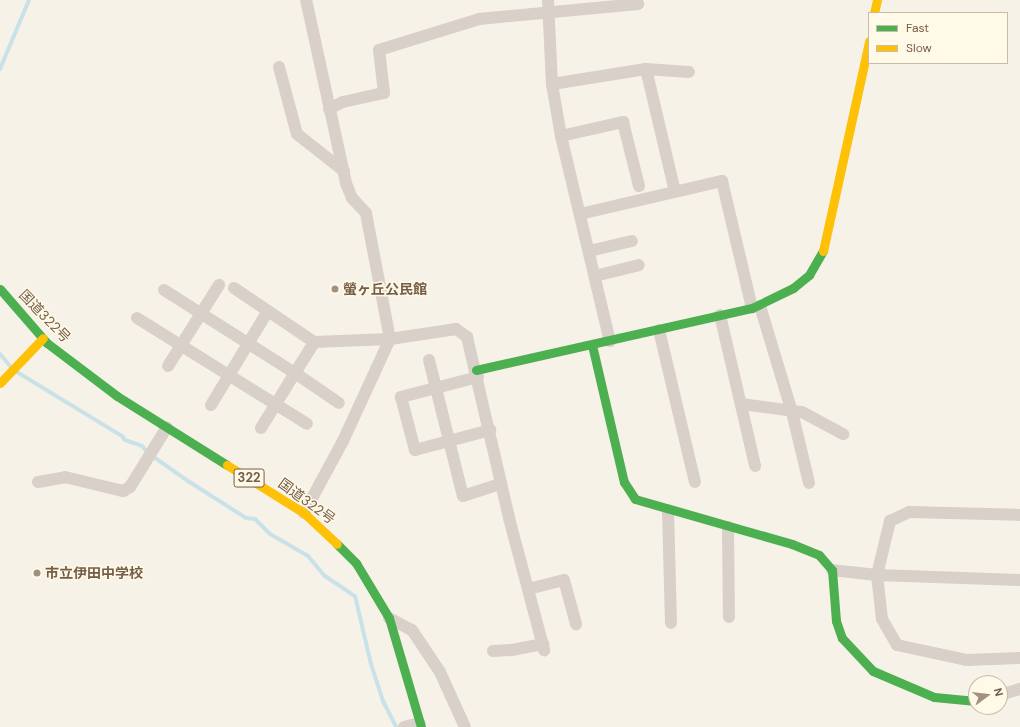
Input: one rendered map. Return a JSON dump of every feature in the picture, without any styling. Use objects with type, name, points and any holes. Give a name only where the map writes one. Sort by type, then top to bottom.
[{"type":"main road","points":[[874,12],[877,0]]},
{"type":"main road","points":[[477,374],[756,307],[793,288],[809,275],[821,257],[845,158],[868,45]]},
{"type":"main road","name":"国道322号","points":[[0,289],[43,338],[117,396],[304,513],[356,563],[389,618],[420,725]]},
{"type":"main road","points":[[0,383],[43,338]]},
{"type":"main road","points":[[592,346],[624,482],[635,499],[668,510],[792,544],[818,555],[832,570],[836,621],[842,638],[852,651],[873,671],[934,697],[968,700]]},
{"type":"street","points":[[304,513],[343,441],[390,339],[366,214],[352,198],[344,172],[329,110],[306,0]]},
{"type":"street","points":[[548,0],[552,84],[562,136],[610,341]]},
{"type":"street","points":[[329,110],[343,102],[384,93],[379,50],[478,18],[549,14],[638,4]]},
{"type":"street","points":[[279,67],[297,134],[344,172]]},
{"type":"street","points":[[552,84],[646,69],[689,72]]},
{"type":"street","points":[[646,69],[675,192]]},
{"type":"street","points":[[562,136],[623,122],[639,186]]},
{"type":"street","points":[[580,214],[722,181],[756,307],[792,412],[809,483]]},
{"type":"street","points":[[588,251],[632,241]]},
{"type":"street","points":[[595,276],[639,265]]},
{"type":"street","points":[[168,366],[219,285]]},
{"type":"street","points":[[234,288],[314,342],[390,339],[456,329],[467,337],[490,430],[501,484],[544,647],[493,651]]},
{"type":"street","points":[[164,290],[295,373],[339,403]]},
{"type":"street","points":[[211,405],[268,311]]},
{"type":"street","points":[[720,315],[755,466]]},
{"type":"street","points":[[137,318],[307,424]]},
{"type":"street","points":[[659,330],[696,482]]},
{"type":"street","points":[[260,428],[314,342]]},
{"type":"street","points":[[429,360],[463,496],[501,484]]},
{"type":"street","points":[[477,374],[401,397],[415,450],[490,430]]},
{"type":"street","points":[[741,404],[792,412],[802,412],[843,434]]},
{"type":"street","points":[[38,482],[65,477],[123,491],[130,487],[167,426]]},
{"type":"street","points":[[668,510],[671,623]]},
{"type":"street","points":[[1020,515],[909,512],[890,521],[877,575],[882,619],[897,645],[967,660],[1020,658]]},
{"type":"street","points":[[728,527],[729,617]]},
{"type":"street","points":[[832,570],[877,575],[1020,580]]},
{"type":"street","points":[[528,590],[564,580],[576,624]]},
{"type":"street","points":[[389,618],[412,630],[440,672],[465,727]]},
{"type":"street","points":[[1008,693],[1020,689]]},
{"type":"street","points":[[405,727],[420,725]]},
{"type":"waterway","points":[[0,69],[29,0]]},
{"type":"waterway","points":[[0,354],[10,366]]},
{"type":"waterway","points":[[17,372],[122,436],[125,440],[142,446],[148,453],[188,481],[246,518],[255,519],[270,534],[308,556],[325,576],[355,596],[371,664],[383,701],[396,727]]},
{"type":"traffic: fast","points":[[476,370],[752,308],[793,288],[809,275],[823,251]]},
{"type":"traffic: fast","points":[[0,289],[47,343],[117,396],[227,465]]},
{"type":"traffic: fast","points":[[592,345],[624,482],[635,499],[792,544],[819,555],[832,570],[836,621],[842,638],[873,671],[934,697],[968,700]]},
{"type":"traffic: fast","points":[[337,544],[356,563],[389,618],[421,727]]},
{"type":"traffic: slow","points":[[874,12],[877,0]]},
{"type":"traffic: slow","points":[[823,251],[868,46]]},
{"type":"traffic: slow","points":[[0,383],[43,338]]},
{"type":"traffic: slow","points":[[227,465],[304,513],[337,544]]},
{"type":"place","name":"螢ヶ丘公民館","points":[[335,289]]},
{"type":"place","name":"市立伊田中学校","points":[[37,573]]}]
